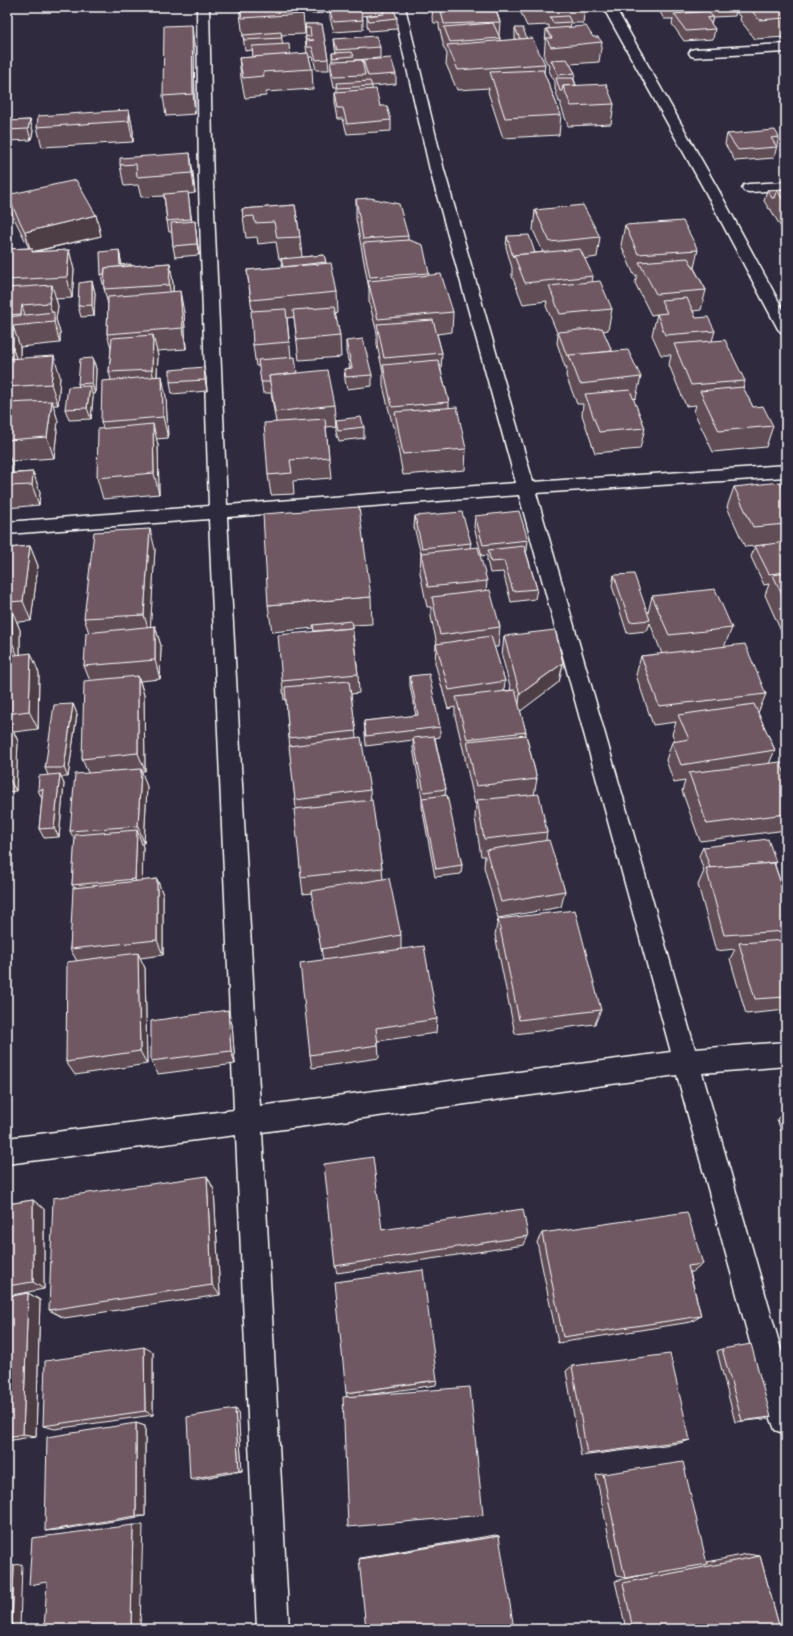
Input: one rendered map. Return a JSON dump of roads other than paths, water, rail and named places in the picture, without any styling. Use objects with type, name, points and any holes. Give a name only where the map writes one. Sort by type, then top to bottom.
[{"type":"street","points":[[203,7],[206,187],[218,512],[273,1629]]},
{"type":"street","points":[[398,7],[437,170],[786,1419]]},
{"type":"street","points":[[609,7],[712,191],[786,328]]},
{"type":"street","points":[[695,53],[786,48]]},
{"type":"street","points":[[749,188],[786,186]]},
{"type":"street","points":[[7,528],[527,488],[786,471]]},
{"type":"street","points":[[7,1151],[247,1121],[686,1062],[786,1054]]}]
